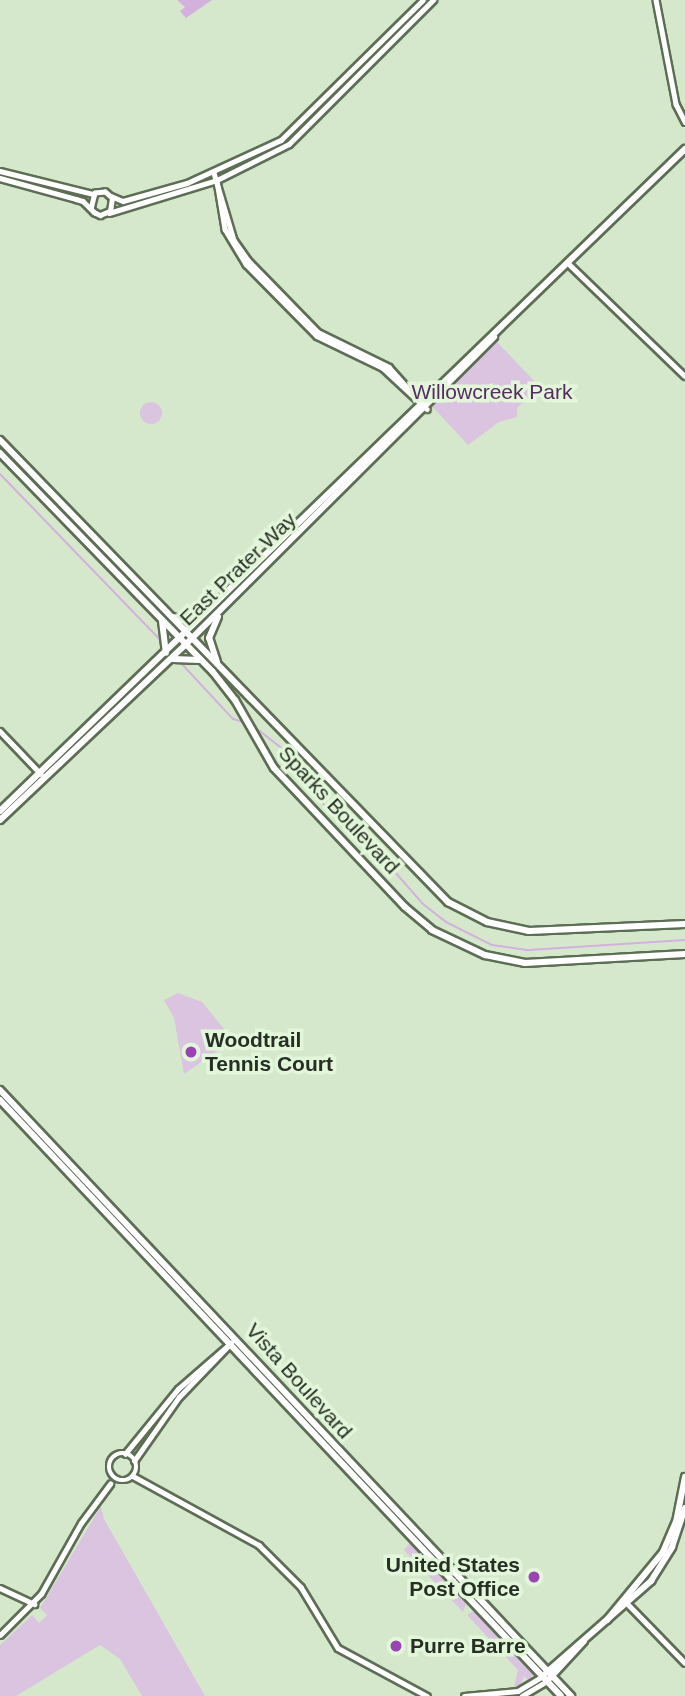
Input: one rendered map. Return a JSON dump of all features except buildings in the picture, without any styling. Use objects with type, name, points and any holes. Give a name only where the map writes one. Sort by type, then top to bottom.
[{"type":"main road","name":"East Prater Way","points":[[0,820],[166,653],[224,607],[685,149]]},
{"type":"main road","name":"East Prater Way","points":[[0,811],[168,662],[211,610],[424,406]]},
{"type":"main road","name":"Sparks Boulevard","points":[[0,440],[168,613],[240,709],[251,733],[274,768],[405,907],[463,947],[526,963],[685,954]]},
{"type":"main road","points":[[0,446],[22,464]]},
{"type":"main road","name":"Sparks Boulevard","points":[[0,453],[157,613],[219,667],[427,884],[461,910],[487,922],[530,931],[685,924]]},
{"type":"main road","points":[[106,561],[142,586]]},
{"type":"main road","points":[[219,667],[209,638],[224,607]]},
{"type":"main road","points":[[168,613],[181,620],[211,610]]},
{"type":"main road","points":[[157,613],[166,631],[166,653]]},
{"type":"main road","points":[[168,662],[188,656],[203,662]]},
{"type":"main road","name":"Vista Boulevard","points":[[0,1092],[547,1676],[571,1696]]},
{"type":"main road","name":"Vista Boulevard","points":[[0,1100],[234,1340]]},
{"type":"main road","points":[[626,1602],[663,1552],[676,1521],[685,1477]]},
{"type":"main road","points":[[547,1676],[663,1564],[685,1508]]},
{"type":"main road","name":"Vista Boulevard","points":[[547,1676],[561,1696]]},
{"type":"street","points":[[0,171],[94,194],[103,191],[123,201],[214,173],[286,136],[423,0]]},
{"type":"street","points":[[0,178],[76,199],[100,215],[217,180],[289,145],[433,0]]},
{"type":"street","points":[[656,0],[676,104],[685,122]]},
{"type":"street","points":[[214,173],[234,240],[248,260],[318,332],[388,368],[424,406]]},
{"type":"street","points":[[91,209],[94,194]]},
{"type":"street","points":[[109,213],[111,196]]},
{"type":"street","points":[[569,264],[685,376]]},
{"type":"street","points":[[0,732],[42,776]]},
{"type":"street","points":[[0,1635],[34,1604],[110,1484],[111,1460],[125,1454],[178,1389],[234,1340]]},
{"type":"street","points":[[133,1476],[134,1461],[179,1397],[234,1340]]},
{"type":"street","points":[[125,1454],[134,1461]]},
{"type":"street","points":[[111,1474],[119,1481]]},
{"type":"street","points":[[110,1484],[133,1476],[259,1545],[301,1587],[324,1630],[342,1651],[427,1696]]},
{"type":"street","points":[[0,1588],[34,1604]]},
{"type":"street","points":[[626,1602],[685,1663]]},
{"type":"street","points":[[464,1696],[518,1691],[547,1676]]},
{"type":"street","points":[[522,1696],[547,1676]]},
{"type":"green space","name":"Willowcreek Park","points":[[497,342],[540,387],[517,408],[517,417],[499,422],[468,445],[432,406]]},
{"type":"green space","points":[[151,402],[159,405],[162,413],[159,421],[151,424],[143,421],[140,413],[143,405]]},
{"type":"green space","points":[[178,993],[202,1002],[233,1040],[184,1074],[174,1018],[164,1000]]},
{"type":"green space","points":[[101,1506],[104,1519],[205,1696],[142,1696],[120,1659],[100,1645],[16,1696],[0,1696],[0,1645],[32,1615],[39,1623],[47,1615],[40,1608]]},
{"type":"green space","points":[[411,1541],[467,1602],[463,1612],[404,1550]]},
{"type":"green space","points":[[476,1610],[534,1673],[529,1681],[524,1676],[521,1685],[514,1687],[518,1670],[467,1615]]},
{"type":"shaded area","points":[[177,0],[212,0],[186,18],[180,11],[185,7]]},
{"type":"waterway","points":[[0,474],[163,643]]},
{"type":"waterway","points":[[180,662],[233,719],[247,723]]},
{"type":"waterway","points":[[252,725],[284,750],[325,806],[366,839],[423,904],[446,922],[492,945],[529,950],[685,940]]},
{"type":"place","name":"Woodtrail Tennis Court","points":[[191,1052]]},
{"type":"place","name":"United States Post Office","points":[[534,1577]]},
{"type":"place","name":"Purre Barre","points":[[396,1646]]}]
